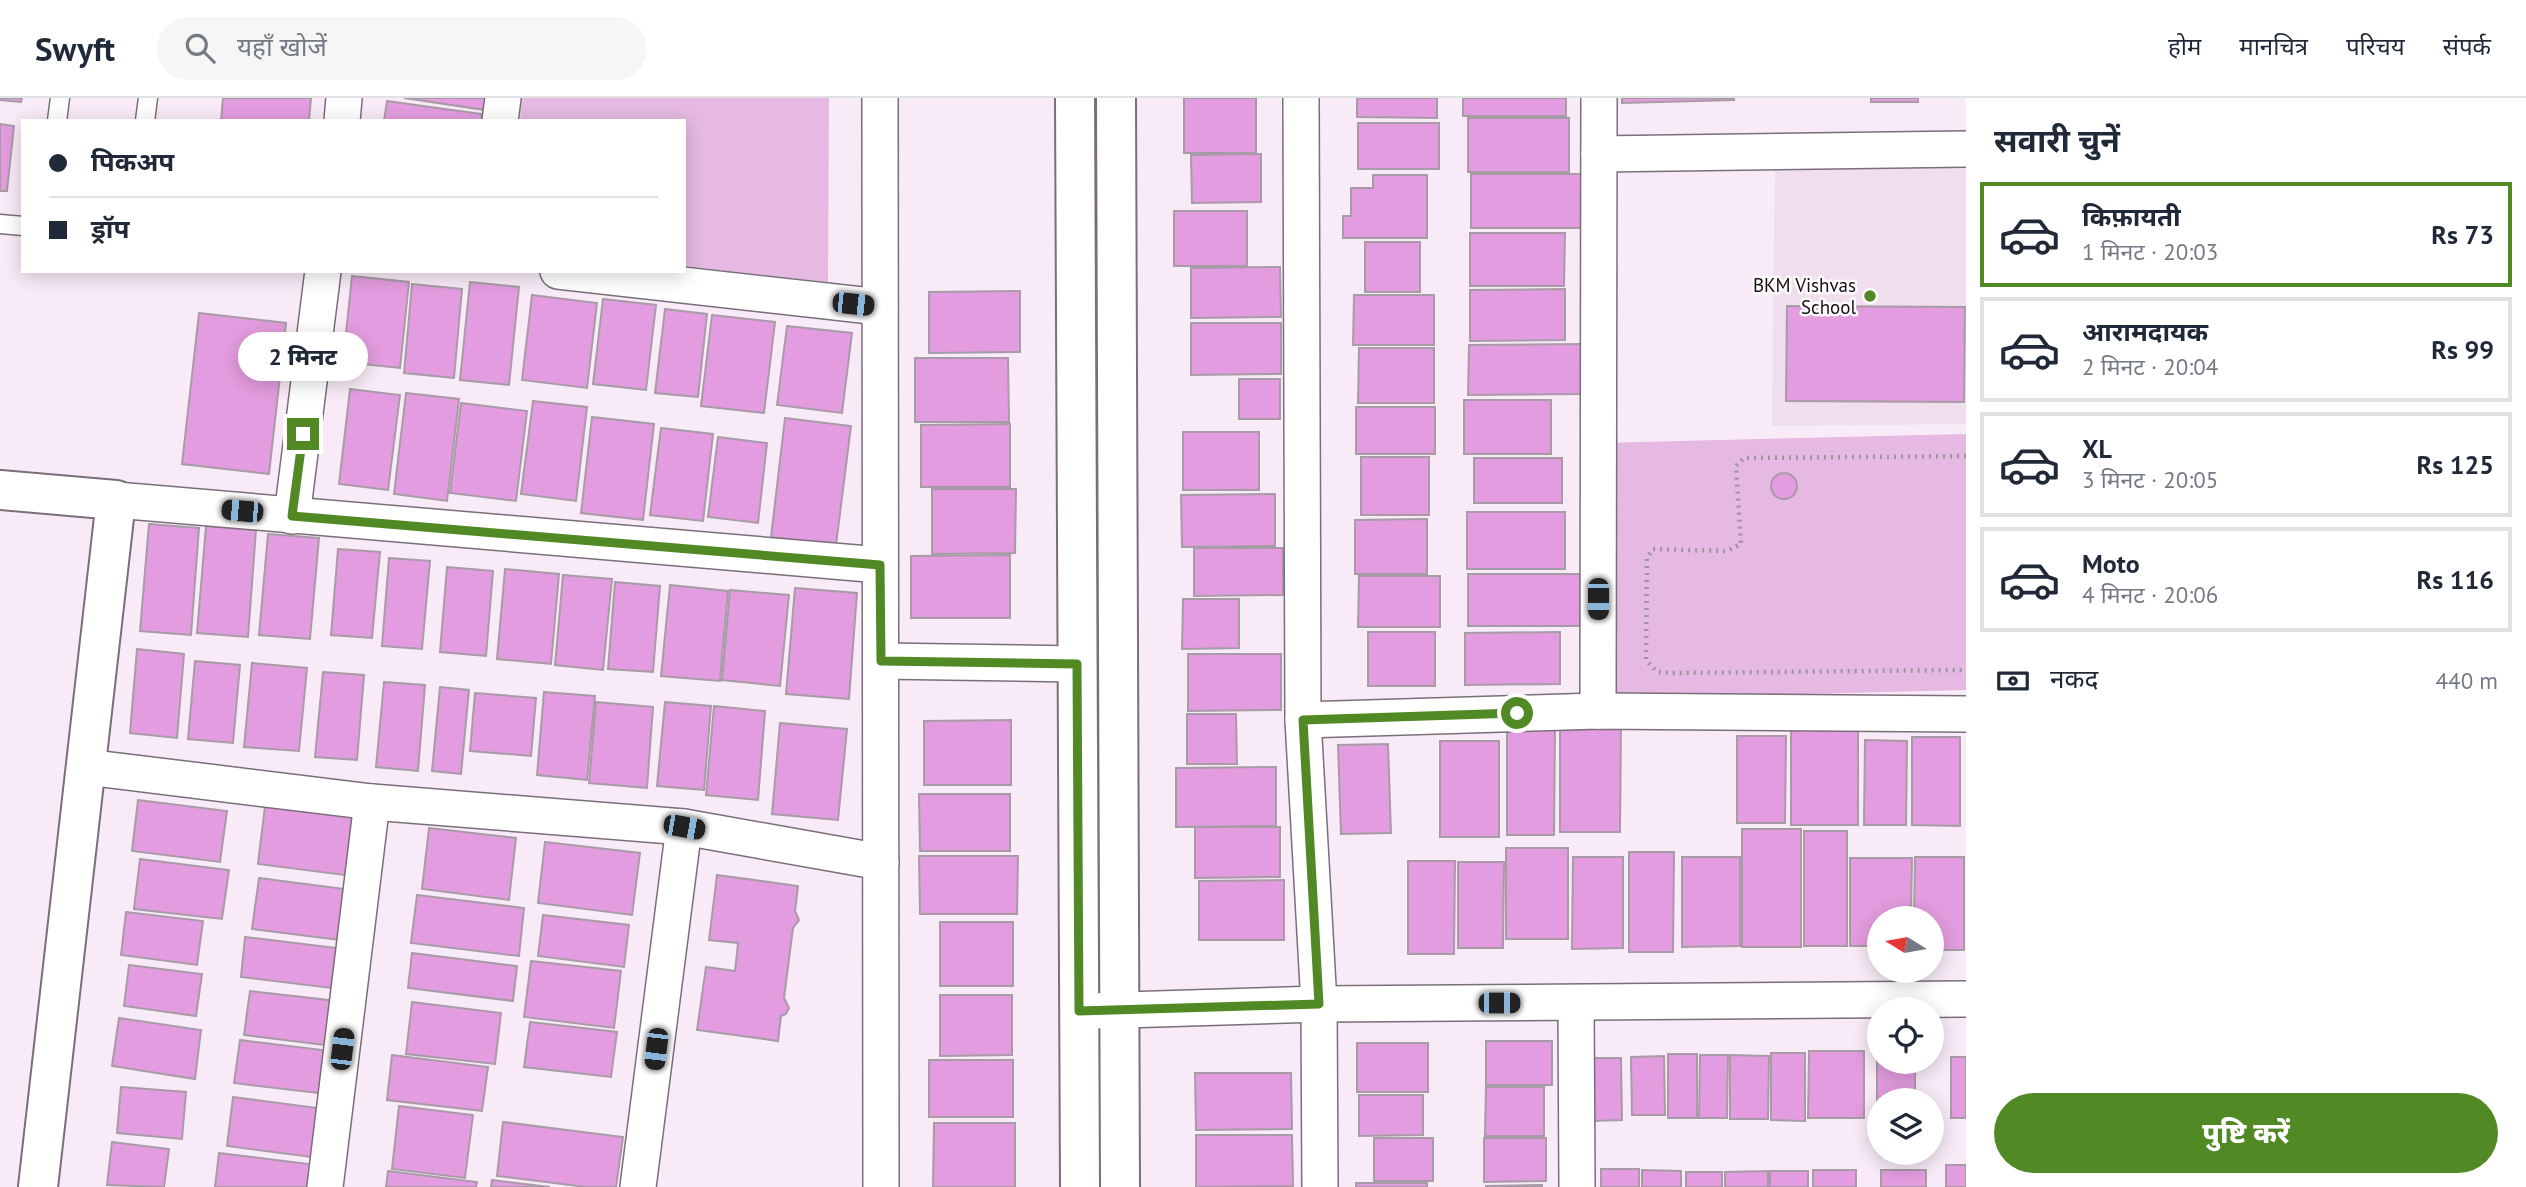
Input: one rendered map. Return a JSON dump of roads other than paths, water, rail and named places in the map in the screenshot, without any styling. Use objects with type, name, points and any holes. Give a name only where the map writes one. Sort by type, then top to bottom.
[{"type":"street","points":[[342,119],[344,98]]},
{"type":"street","points":[[500,119],[503,98]]},
{"type":"street","points":[[880,98],[881,1187]]},
{"type":"street","points":[[1075,98],[1080,1187]]},
{"type":"street","points":[[1116,98],[1120,1187]]},
{"type":"street","points":[[1301,98],[1303,720],[1319,1004],[1320,1187]]},
{"type":"street","points":[[1598,711],[1599,98]]},
{"type":"street","points":[[1599,154],[1966,149]]},
{"type":"street","points":[[292,516],[323,273]]},
{"type":"street","points":[[576,273],[880,307]]},
{"type":"street","points":[[0,490],[880,565]]},
{"type":"street","points":[[38,1187],[116,499]]},
{"type":"street","points":[[881,661],[1077,664]]},
{"type":"street","points":[[1303,720],[1598,711],[1966,714]]},
{"type":"street","points":[[86,767],[372,802],[684,827],[881,862]]},
{"type":"street","points":[[326,1187],[372,802]]},
{"type":"street","points":[[638,1187],[684,827]]},
{"type":"street","points":[[1079,1011],[1319,1004],[1966,999]]},
{"type":"street","points":[[1576,1003],[1577,1187]]},
{"type":"lane","points":[[57,119],[60,98]]},
{"type":"lane","points":[[145,119],[148,98]]},
{"type":"lane","points":[[0,224],[21,226]]},
{"type":"place","name":"BKM Vishvas School","points":[[1870,296]]}]
